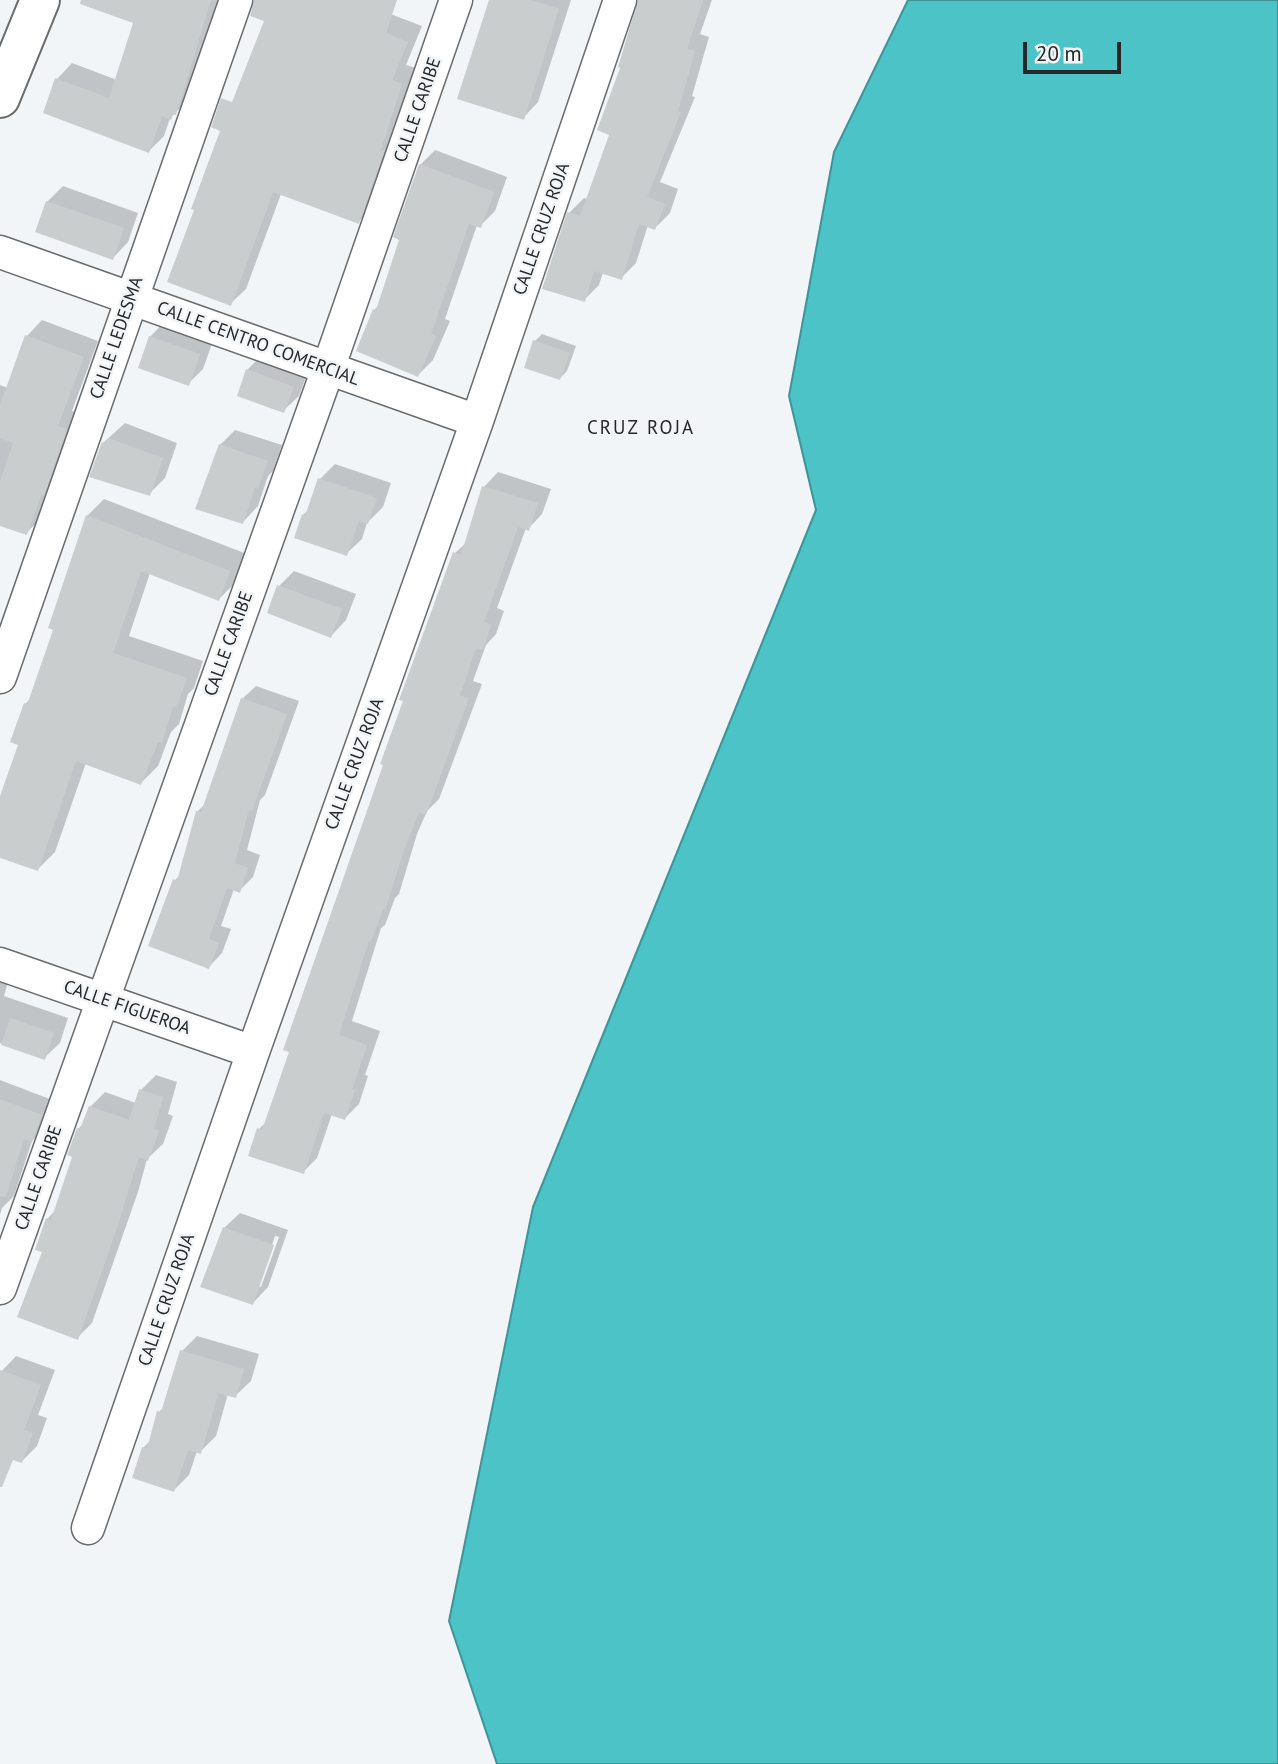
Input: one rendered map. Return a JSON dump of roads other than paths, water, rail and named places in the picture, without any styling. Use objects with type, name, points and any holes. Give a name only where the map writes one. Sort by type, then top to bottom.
[{"type":"main road","points":[[0,98],[40,0]]},
{"type":"street","name":"CALLE LEDESMA","points":[[0,677],[236,0]]},
{"type":"street","name":"CALLE CARIBE","points":[[0,1288],[328,369],[456,0]]},
{"type":"street","name":"CALLE CRUZ ROJA","points":[[88,1528],[253,1052],[477,421],[621,0]]},
{"type":"street","name":"CALLE CENTRO COMERCIAL","points":[[0,252],[477,421]]},
{"type":"street","name":"CALLE FIGUEROA","points":[[0,964],[253,1052]]},
{"type":"water","points":[[908,0],[1278,0],[1278,1764],[497,1764],[449,1621],[533,1207],[816,510],[789,396],[834,152]]},
{"type":"district","name":"CRUZ ROJA","points":[[641,429]]}]
